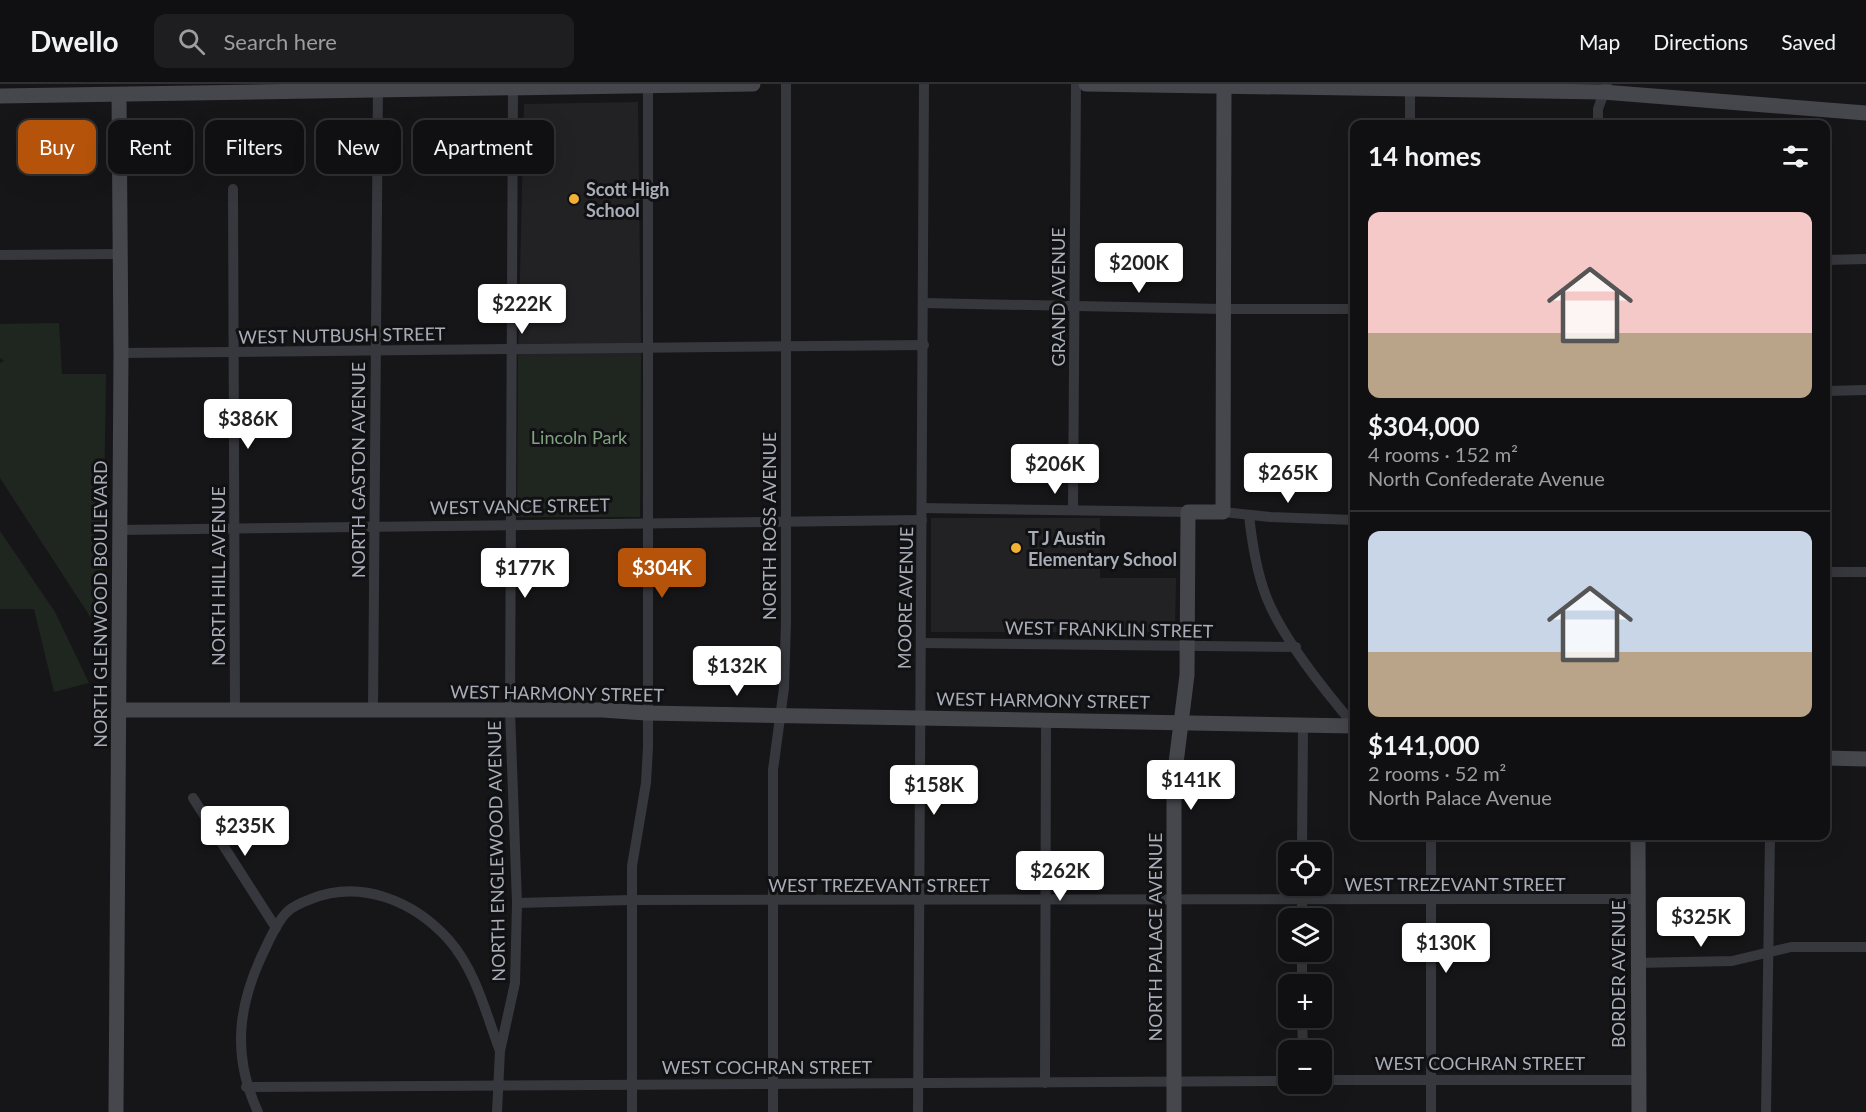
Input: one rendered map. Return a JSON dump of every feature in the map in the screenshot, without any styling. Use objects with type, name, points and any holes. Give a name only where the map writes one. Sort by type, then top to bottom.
[{"type":"street","points":[[0,96],[118,90],[753,84]]},
{"type":"street","name":"NORTH ROSS AVENUE","points":[[773,1112],[773,770],[785,677],[786,84]]},
{"type":"street","name":"MOORE AVENUE","points":[[918,1112],[924,84]]},
{"type":"street","name":"GRAND AVENUE","points":[[1073,509],[1076,84]]},
{"type":"street","points":[[1086,84],[1605,88],[1866,113]]},
{"type":"street","points":[[1223,512],[1224,85]]},
{"type":"street","points":[[632,1112],[632,866],[646,783],[648,86]]},
{"type":"street","points":[[1410,86],[1410,120]]},
{"type":"street","name":"NORTH ENGLEWOOD AVENUE","points":[[497,1112],[500,1051],[515,983],[517,903],[510,711],[513,87]]},
{"type":"street","name":"NORTH GASTON AVENUE","points":[[373,711],[377,88]]},
{"type":"street","points":[[1598,120],[1598,109],[1605,88]]},
{"type":"street","name":"NORTH GLENWOOD BOULEVARD","points":[[116,1112],[121,353],[118,90]]},
{"type":"street","name":"NORTH HILL AVENUE","points":[[233,189],[235,712]]},
{"type":"street","points":[[0,255],[120,254]]},
{"type":"street","points":[[1830,260],[1866,259]]},
{"type":"street","points":[[923,303],[1074,307],[1350,309]]},
{"type":"street","name":"WEST NUTBUSH STREET","points":[[121,353],[924,345]]},
{"type":"street","points":[[1830,391],[1866,390]]},
{"type":"street","points":[[922,508],[1223,512],[1350,520]]},
{"type":"street","name":"NORTH PALACE AVENUE","points":[[1174,1112],[1174,779],[1185,707],[1189,646],[1188,512]]},
{"type":"street","points":[[1249,515],[1253,550],[1266,597],[1275,616],[1350,720]]},
{"type":"street","name":"WEST VANCE STREET","points":[[119,531],[922,520]]},
{"type":"street","points":[[1830,572],[1866,572]]},
{"type":"street","name":"WEST FRANKLIN STREET","points":[[921,643],[1296,647]]},
{"type":"street","name":"WEST HARMONY STREET","points":[[118,710],[235,712],[602,710],[646,713],[1350,725]]},
{"type":"street","points":[[1045,1083],[1046,721]]},
{"type":"street","points":[[1302,842],[1303,725]]},
{"type":"street","points":[[1830,758],[1866,759]]},
{"type":"street","points":[[193,798],[276,928]]},
{"type":"street","points":[[1431,840],[1431,1112]]},
{"type":"street","name":"BORDER AVENUE","points":[[1638,840],[1639,1112]]},
{"type":"street","points":[[1766,1112],[1770,840]]},
{"type":"street","points":[[258,1112],[246,1087],[241,1050],[241,1018],[258,963],[276,928],[287,911],[320,895],[356,891],[375,893],[398,902],[434,926],[463,959],[473,978],[500,1051]]},
{"type":"street","points":[[1302,896],[1302,908]]},
{"type":"street","name":"WEST TREZEVANT STREET","points":[[517,903],[631,900],[919,902],[1637,900]]},
{"type":"street","points":[[1637,963],[1732,961],[1791,947],[1866,947]]},
{"type":"street","name":"WEST COCHRAN STREET","points":[[246,1087],[1278,1080]]},
{"type":"street","name":"WEST COCHRAN STREET","points":[[1332,1080],[1638,1080]]},
{"type":"shaded area","points":[[638,102],[641,357],[518,357],[522,174],[554,174],[554,120],[524,120],[524,104]]},
{"type":"shaded area","name":"T J Austin Elementary School","points":[[931,518],[1100,518],[1100,578],[1176,578],[1175,632],[931,632]]},
{"type":"green space","points":[[59,323],[62,374],[106,374],[102,635],[0,478],[0,363],[4,361],[0,358],[0,324]]},
{"type":"green space","name":"Lincoln Park","points":[[518,357],[641,357],[640,517],[517,517]]},
{"type":"green space","points":[[0,531],[55,612],[89,683],[54,692],[34,609],[0,609]]},
{"type":"place","name":"Scott High School","points":[[574,199]]},
{"type":"place","name":"T J Austin Elementary School","points":[[1016,548]]}]
